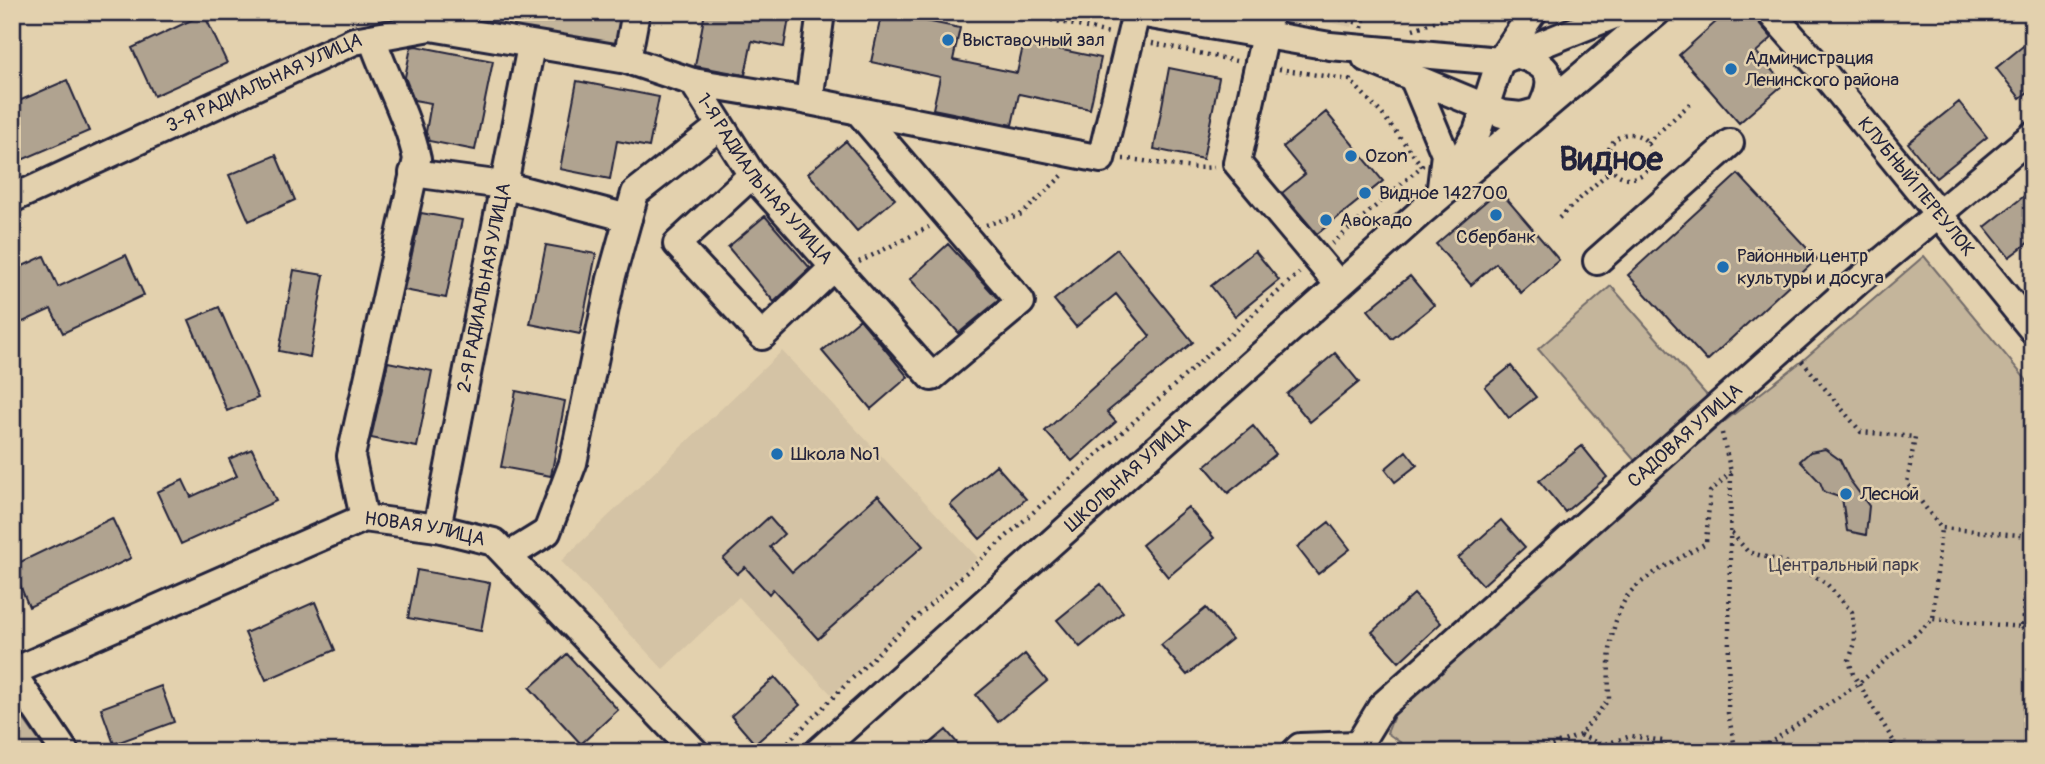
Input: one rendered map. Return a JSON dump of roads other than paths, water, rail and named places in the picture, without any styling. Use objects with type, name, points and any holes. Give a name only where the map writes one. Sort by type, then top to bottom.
[{"type":"street","points":[[626,60],[636,12]]},
{"type":"street","points":[[810,102],[821,12]]},
{"type":"street","points":[[1439,195],[1477,132],[1509,58],[1533,12]]},
{"type":"street","points":[[1439,195],[1657,12]]},
{"type":"street","name":"КЛУБНЫЙ ПЕРЕУЛОК","points":[[1770,12],[1820,63],[2033,330]]},
{"type":"street","points":[[1509,58],[1614,14]]},
{"type":"street","points":[[1601,61],[1614,14]]},
{"type":"street","points":[[693,82],[1092,157],[1133,21],[1267,23],[1353,43],[1539,61],[1550,77],[1549,93],[1540,111],[1521,116],[1502,114],[1413,76],[1353,43]]},
{"type":"street","points":[[1267,23],[1237,163],[1339,285]]},
{"type":"street","name":"3-Я РАДИАЛЬНАЯ УЛИЦА","points":[[12,199],[354,41],[431,27],[531,46]]},
{"type":"street","points":[[364,518],[351,456],[416,159],[410,127],[389,86],[372,38]]},
{"type":"street","name":"1-Я РАДИАЛЬНАЯ УЛИЦА","points":[[531,46],[626,60],[693,82],[752,175],[932,377],[1021,302],[859,112]]},
{"type":"street","name":"2-Я РАДИАЛЬНАЯ УЛИЦА","points":[[437,528],[531,46]]},
{"type":"street","points":[[1413,76],[1445,154],[1439,195]]},
{"type":"street","points":[[508,556],[547,532],[573,463],[611,279],[635,192],[720,126]]},
{"type":"street","name":"САДОВАЯ УЛИЦА","points":[[1355,748],[1382,706],[1937,213],[2033,135]]},
{"type":"street","points":[[1597,261],[1730,143]]},
{"type":"street","points":[[413,173],[503,185],[628,218]]},
{"type":"street","points":[[752,175],[677,244],[762,336],[837,270]]},
{"type":"street","name":"ШКОЛЬНАЯ УЛИЦА","points":[[818,752],[1439,195]]},
{"type":"street","name":"НОВАЯ УЛИЦА","points":[[12,673],[364,518],[437,528],[494,542],[695,752]]},
{"type":"street","points":[[12,673],[65,752]]},
{"type":"street","points":[[1295,752],[1300,747],[1355,748]]},
{"type":"place","name":"Выставочный зал","points":[[948,40]]},
{"type":"place","name":"Администрация Ленинского района","points":[[1731,69]]},
{"type":"place","name":"Ozon","points":[[1351,156]]},
{"type":"place","name":"Видное 142700","points":[[1365,193]]},
{"type":"place","name":"Сбербанк","points":[[1496,215]]},
{"type":"place","name":"Авокадо","points":[[1326,220]]},
{"type":"place","name":"Районный центр культуры и досуга","points":[[1723,267]]},
{"type":"place","name":"Школа №1","points":[[777,454]]},
{"type":"place","name":"Лесной","points":[[1846,494]]},
{"type":"district","name":"Видное","points":[[1611,159]]},
{"type":"park label","name":"Центральный парк","points":[[1844,565]]}]
